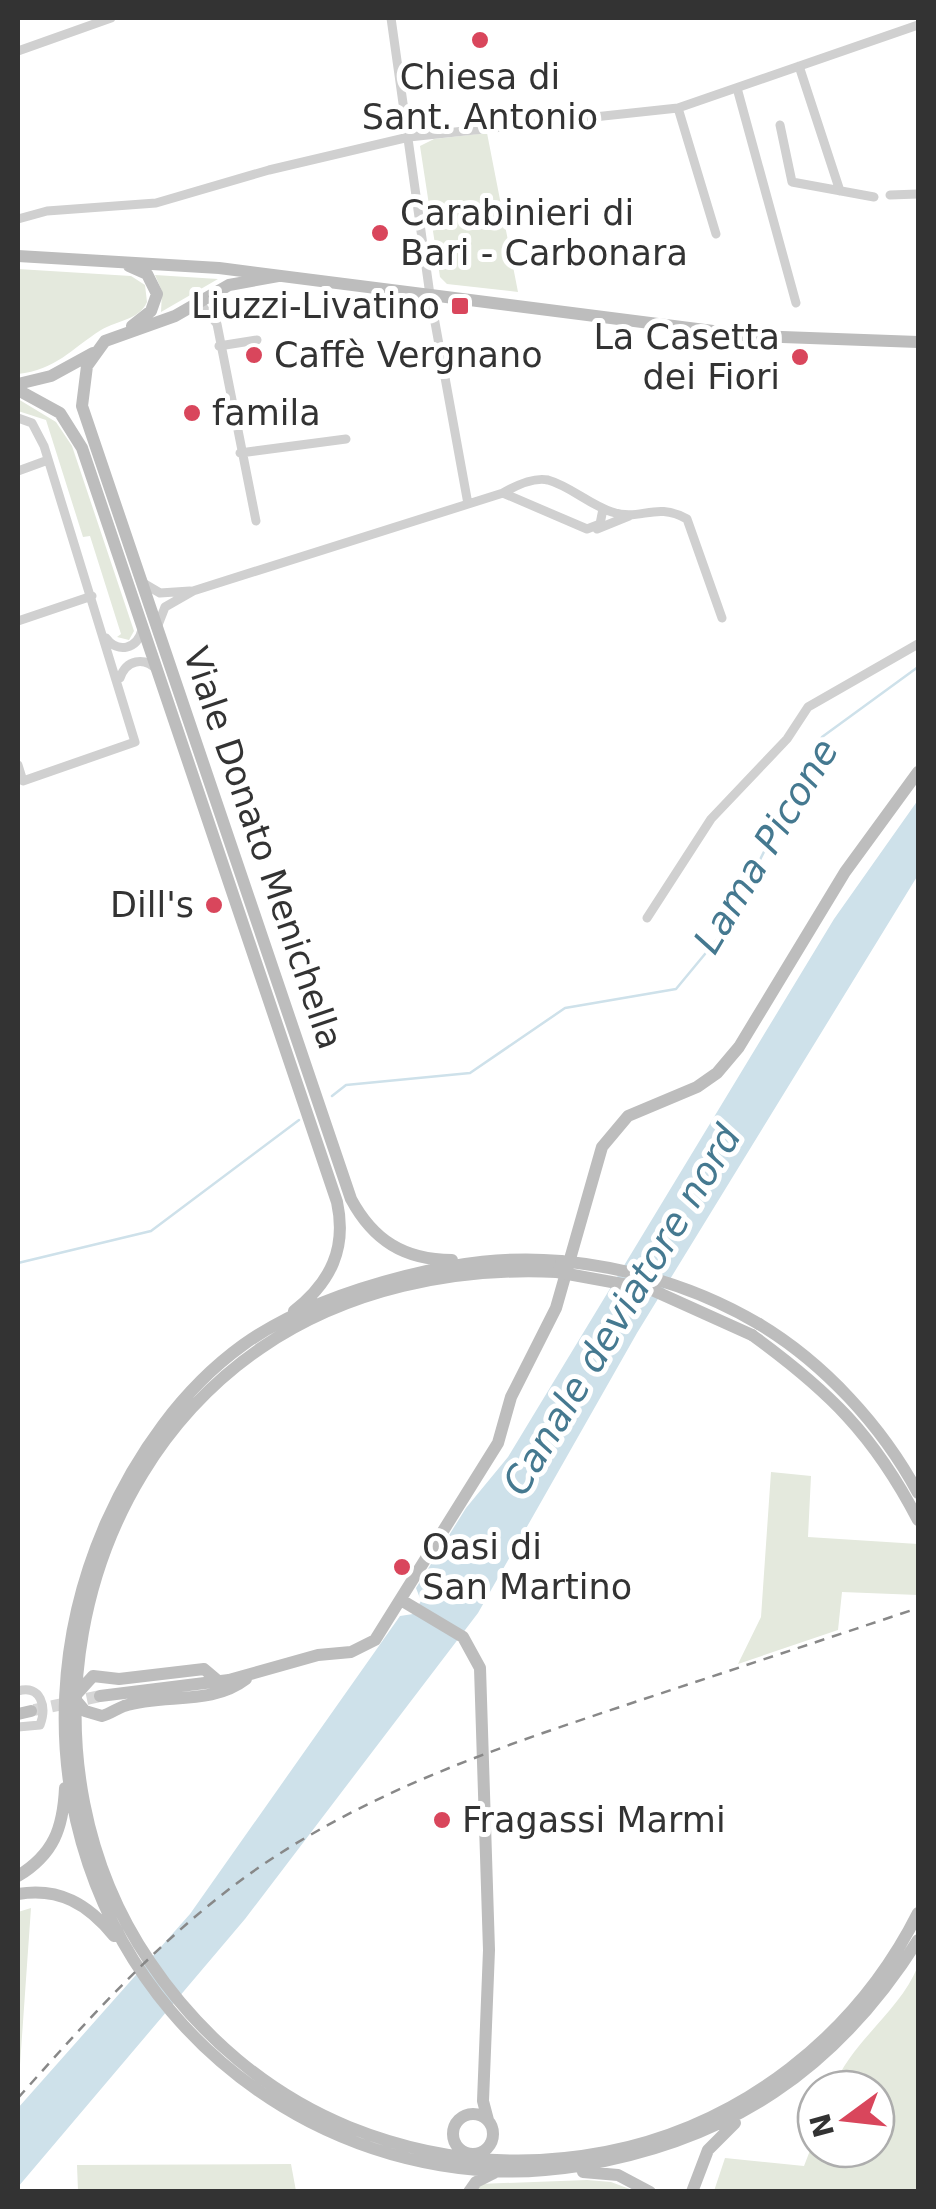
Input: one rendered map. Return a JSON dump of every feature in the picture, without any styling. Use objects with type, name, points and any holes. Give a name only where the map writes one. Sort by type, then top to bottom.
[{"type":"main road","points":[[18,256],[278,276],[752,336],[918,342]]},
{"type":"main road","points":[[112,261],[147,274],[156,294],[151,312],[117,334]]},
{"type":"main road","name":"Viale Donato Menichella","points":[[18,387],[51,376],[94,353],[117,334],[148,327],[218,290],[278,276]]},
{"type":"main road","name":"Viale Donato Menichella","points":[[94,353],[82,383],[82,406],[344,1200],[341,1235],[329,1275],[306,1302],[258,1334]]},
{"type":"main road","name":"Viale Donato Menichella","points":[[18,387],[48,404],[75,434],[251,926]]},
{"type":"main road","points":[[100,1696],[248,1676],[363,1647],[376,1640],[408,1604],[498,1443],[511,1397],[549,1327],[602,1147],[628,1116],[696,1087],[717,1073],[739,1046],[845,872],[918,772]]},
{"type":"main road","name":"Viale Donato Menichella","points":[[344,1200],[380,1238],[410,1255],[435,1260],[497,1259]]},
{"type":"main road","points":[[18,1876],[50,1850],[60,1832],[66,1770],[63,1706],[70,1636],[87,1571],[125,1483],[163,1425],[202,1380],[240,1348],[258,1334],[364,1288],[454,1264],[540,1259],[671,1296],[756,1330],[820,1385],[865,1434],[918,1520]]},
{"type":"main road","points":[[125,1483],[150,1462],[217,1384],[255,1353],[332,1310],[392,1289],[479,1273],[561,1268],[636,1273],[706,1297],[852,1402],[918,1493]]},
{"type":"main road","points":[[127,1940],[82,1798],[74,1696],[93,1588],[118,1521],[150,1462],[163,1425]]},
{"type":"main road","points":[[408,1604],[463,1638],[476,1656],[482,1682],[489,1950],[484,2101],[493,2139],[469,2192]]},
{"type":"main road","points":[[74,1696],[84,1682],[98,1675],[118,1680],[204,1669],[217,1680]]},
{"type":"main road","points":[[74,1696],[84,1710],[102,1716],[125,1706],[232,1689],[248,1676]]},
{"type":"main road","points":[[66,1770],[87,1855],[158,1999],[220,2054],[317,2114],[452,2162],[482,2160],[545,2172],[607,2173],[650,2192]]},
{"type":"main road","points":[[18,1894],[44,1892],[83,1904],[127,1940]]},
{"type":"main road","points":[[220,2054],[231,2072],[297,2114],[385,2152],[452,2162],[548,2160],[618,2150],[676,2132],[741,2102],[802,2060],[838,2027],[884,1970],[918,1913]]},
{"type":"main road","points":[[692,2192],[700,2164],[716,2140],[836,2046],[884,1993],[918,1940]]},
{"type":"main road","points":[[231,2072],[272,2087],[297,2114]]},
{"type":"main road","points":[[482,2160],[458,2148],[453,2130],[460,2119],[472,2114],[484,2101]]},
{"type":"main road","points":[[545,2172],[659,2148],[757,2106]]},
{"type":"main road","points":[[472,2114],[488,2120]]},
{"type":"main road","points":[[452,2162],[466,2178],[469,2192]]},
{"type":"street","points":[[18,51],[111,18]]},
{"type":"street","points":[[391,18],[430,295],[468,504]]},
{"type":"street","points":[[18,220],[47,211],[156,204],[269,170],[409,137],[678,108],[918,25]]},
{"type":"street","points":[[800,66],[840,190]]},
{"type":"street","points":[[738,88],[796,303]]},
{"type":"street","points":[[678,108],[716,234]]},
{"type":"street","points":[[780,125],[792,182],[874,197]]},
{"type":"street","points":[[890,195],[918,194]]},
{"type":"street","points":[[218,290],[214,316],[256,521]]},
{"type":"street","points":[[196,301],[214,316]]},
{"type":"street","points":[[219,346],[257,340]]},
{"type":"street","points":[[18,418],[32,423],[44,446],[135,742],[23,781],[18,764]]},
{"type":"street","points":[[240,453],[346,440]]},
{"type":"street","points":[[18,470],[48,460]]},
{"type":"street","points":[[158,628],[165,608],[193,591],[536,480],[549,480],[604,509],[630,515]]},
{"type":"street","points":[[503,493],[594,530],[630,515],[661,508],[687,519],[722,618]]},
{"type":"street","points":[[594,530],[604,509]]},
{"type":"street","points":[[142,582],[160,592],[193,591]]},
{"type":"street","points":[[18,621],[92,596]]},
{"type":"street","points":[[104,636],[113,646],[132,646],[141,636],[141,623]]},
{"type":"street","points":[[647,918],[711,819],[787,738],[808,707],[918,644]]},
{"type":"street","points":[[119,681],[124,668],[136,661],[149,663],[158,673]]},
{"type":"street","points":[[18,1691],[36,1694],[42,1700],[44,1715],[40,1725],[18,1727]]},
{"type":"shaded area","points":[[487,133],[518,292],[447,284],[440,277],[420,146],[434,139]]},
{"type":"shaded area","points":[[18,269],[131,276],[145,285],[147,302],[133,316],[101,330],[53,363],[18,374]]},
{"type":"shaded area","points":[[155,275],[218,279],[161,312],[162,291]]},
{"type":"shaded area","points":[[18,399],[56,422],[72,446],[134,631],[129,640],[117,637],[121,634],[90,536],[83,537],[46,420],[18,411]]},
{"type":"shaded area","points":[[771,1472],[811,1476],[808,1537],[918,1544],[918,1595],[842,1592],[838,1630],[738,1664],[761,1617]]},
{"type":"shaded area","points":[[31,1908],[19,2079],[18,2081],[18,1912]]},
{"type":"shaded area","points":[[918,1966],[918,2191],[714,2191],[725,2158],[796,2165],[796,2169],[896,2169],[896,2069],[843,2069],[910,1983]]},
{"type":"shaded area","points":[[291,2164],[296,2191],[78,2191],[77,2165]]},
{"type":"shaded area","points":[[611,2182],[635,2191],[473,2192],[478,2184]]},
{"type":"water","name":"Canale deviatore nord","points":[[918,800],[918,875],[637,1333],[478,1613],[245,1919],[18,2187],[18,2108],[190,1914],[400,1616],[413,1614],[421,1601],[416,1588],[466,1508],[508,1457],[834,919]]},
{"type":"waterway","name":"Lama Picone","points":[[332,1096],[346,1085],[470,1073],[565,1008],[676,989],[724,931],[822,737],[918,667]]},
{"type":"waterway","name":"Lama Picone","points":[[18,1263],[151,1231],[299,1120]]},
{"type":"tunnel","points":[[34,1710],[100,1696]]},
{"type":"railway","points":[[18,2098],[102,2005],[192,1920],[258,1868],[344,1816],[435,1774],[528,1738],[918,1608]]},
{"type":"place","name":"Chiesa di Sant. Antonio","points":[[480,40]]},
{"type":"place","name":"Carabinieri di Bari - Carbonara","points":[[380,233]]},
{"type":"place","name":"Liuzzi-Livatino","points":[[460,306]]},
{"type":"place","name":"Caffè Vergnano","points":[[254,355]]},
{"type":"place","name":"La Casetta dei Fiori","points":[[800,357]]},
{"type":"place","name":"famila","points":[[192,413]]},
{"type":"place","name":"Dill's","points":[[214,905]]},
{"type":"place","name":"Oasi di San Martino","points":[[402,1567]]},
{"type":"place","name":"Fragassi Marmi","points":[[442,1820]]}]
